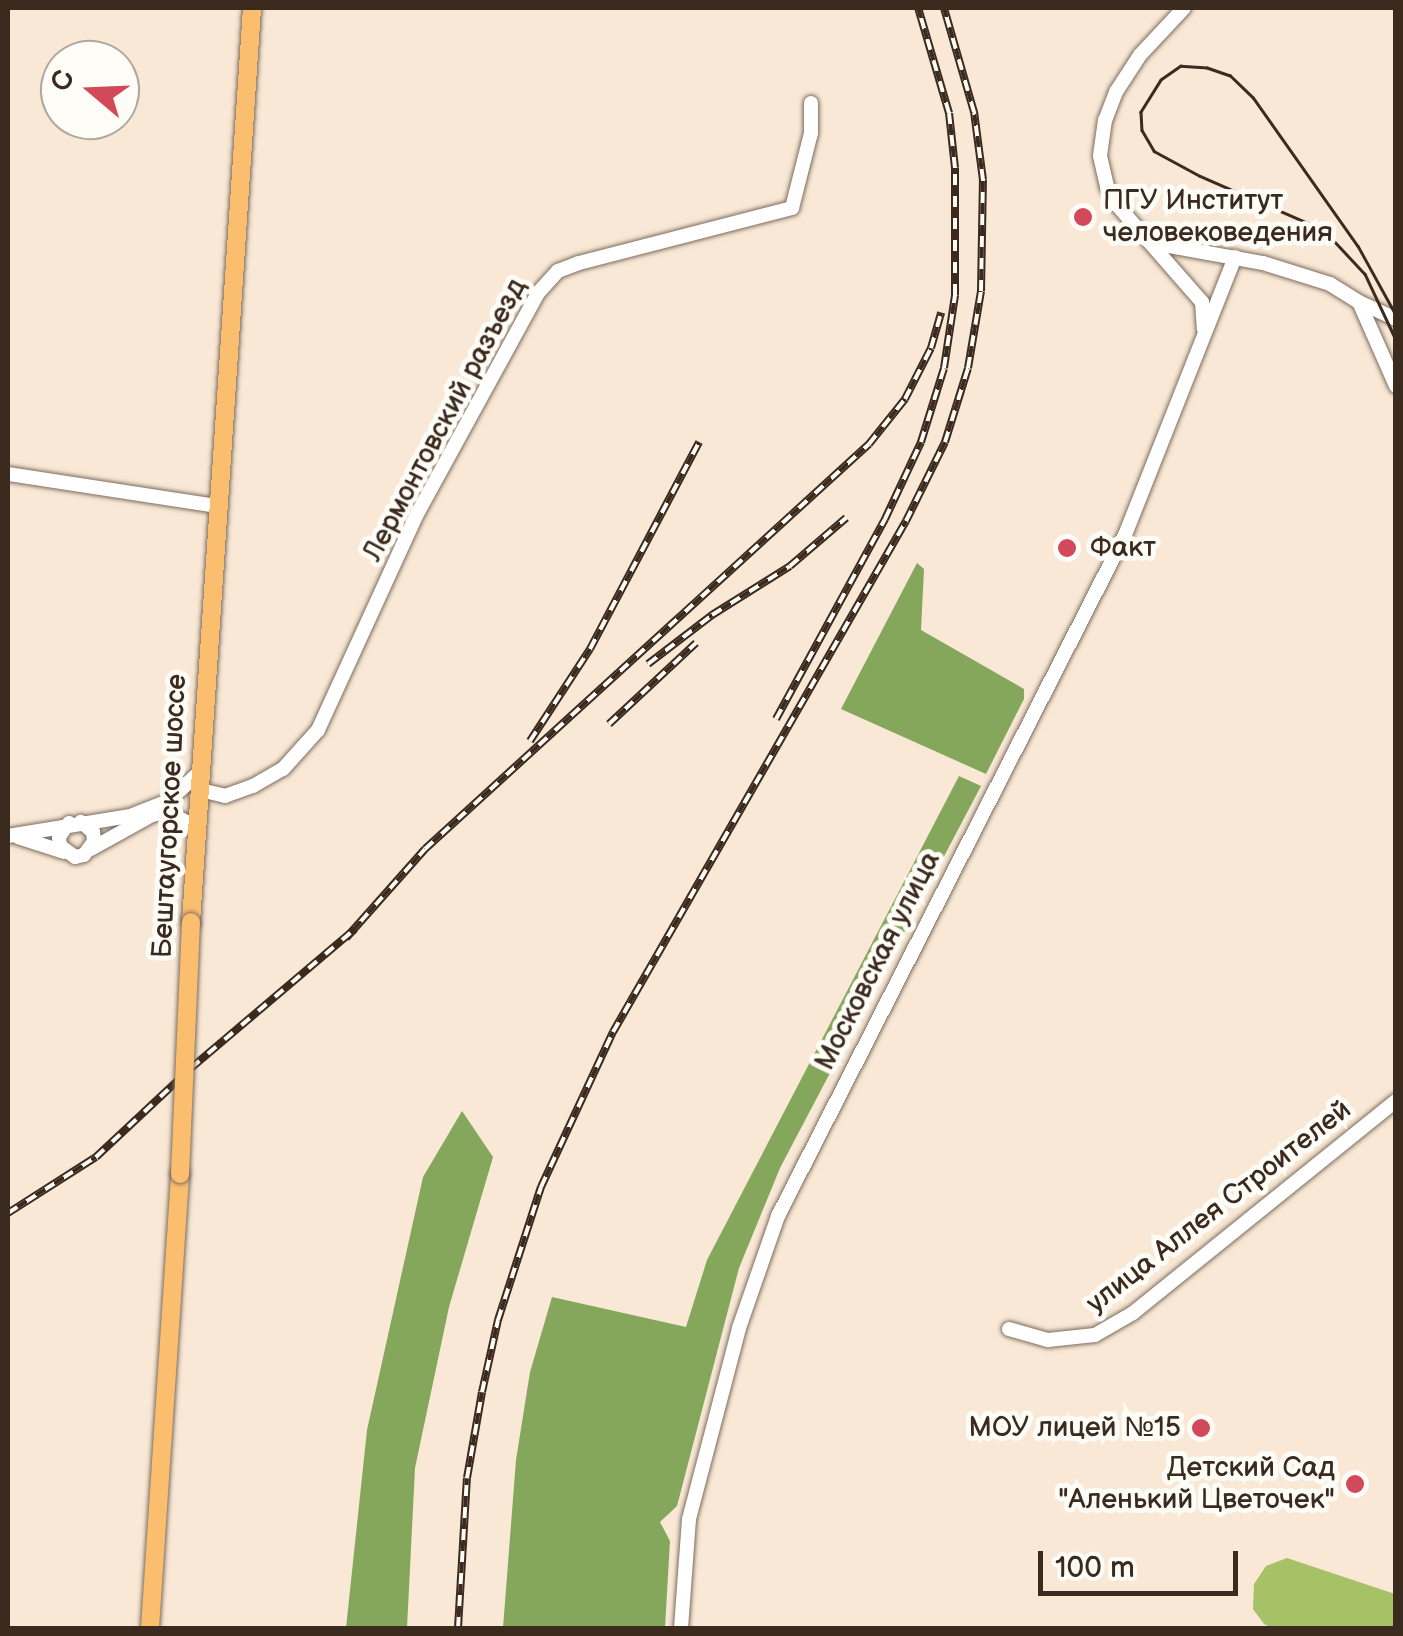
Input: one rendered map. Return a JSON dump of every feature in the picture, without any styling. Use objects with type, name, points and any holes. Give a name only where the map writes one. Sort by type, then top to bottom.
[{"type":"main road","name":"Бештаугорское шоссе","points":[[150,1628],[180,1174],[216,506],[252,8]]},
{"type":"street","points":[[1184,8],[1140,55],[1109,106],[1100,138],[1107,187],[1124,213],[1202,302],[1204,344]]},
{"type":"street","name":"Лермонтовский разъезд","points":[[200,790],[225,796],[254,786],[283,769],[318,730],[416,516],[538,293],[558,271],[578,262],[792,208],[815,112],[811,103]]},
{"type":"street","points":[[1152,243],[1235,257],[1312,276],[1396,319]]},
{"type":"street","name":"Московская улица","points":[[681,1628],[683,1559],[693,1503],[738,1328],[778,1216],[1125,536],[1204,344],[1235,257]]},
{"type":"street","points":[[1360,302],[1396,386]]},
{"type":"street","points":[[8,474],[216,506]]},
{"type":"street","points":[[8,837],[74,822],[102,822],[168,801],[201,771]]},
{"type":"street","points":[[8,837],[40,841],[66,853],[84,855],[152,815],[166,812],[197,827]]},
{"type":"street","points":[[74,822],[93,832],[91,850]]},
{"type":"street","points":[[66,853],[59,837],[74,822]]},
{"type":"street","name":"улица Аллея Строителей","points":[[1009,1329],[1048,1340],[1095,1335],[1284,1195],[1396,1101]]},
{"type":"green space","points":[[917,563],[924,569],[921,630],[1024,689],[1024,699],[986,774],[841,709]]},
{"type":"green space","points":[[959,776],[981,786],[780,1168],[739,1268],[677,1506],[660,1522],[670,1541],[665,1628],[503,1628],[516,1460],[530,1372],[552,1297],[686,1327],[707,1260]]},
{"type":"green space","points":[[462,1111],[493,1157],[449,1307],[415,1468],[407,1628],[346,1628],[367,1430],[423,1177]]},
{"type":"green space","points":[[1287,1558],[1395,1594],[1395,1628],[1272,1628],[1264,1624],[1253,1609],[1254,1584],[1266,1566]]},
{"type":"tram line","points":[[1396,316],[1358,247],[1253,98],[1230,76],[1207,68],[1181,66],[1161,80],[1141,112],[1142,130],[1154,151],[1200,176],[1324,230],[1365,274],[1396,340]]},
{"type":"railway","points":[[776,719],[885,519],[921,442],[944,368],[955,295],[955,168],[949,113],[918,8]]},
{"type":"railway","points":[[458,1628],[467,1478],[482,1392],[498,1320],[541,1187],[613,1032],[906,521],[945,442],[968,368],[981,291],[983,180],[974,112],[944,8]]},
{"type":"railway","points":[[346,938],[425,849],[869,444],[905,399],[931,348],[941,312]]},
{"type":"railway","points":[[530,741],[590,649],[699,442]]},
{"type":"railway","points":[[648,664],[712,615],[790,566],[846,518]]},
{"type":"railway","points":[[609,724],[696,643]]},
{"type":"railway","points":[[8,1213],[96,1157],[191,1068],[355,929]]},
{"type":"place","name":"ПГУ Институт человековедения","points":[[1083,217]]},
{"type":"place","name":"Факт","points":[[1067,548]]},
{"type":"place","name":"МОУ лицей №15","points":[[1201,1428]]},
{"type":"place","name":"Детский Сад \"Аленький Цветочек\"","points":[[1355,1484]]}]
